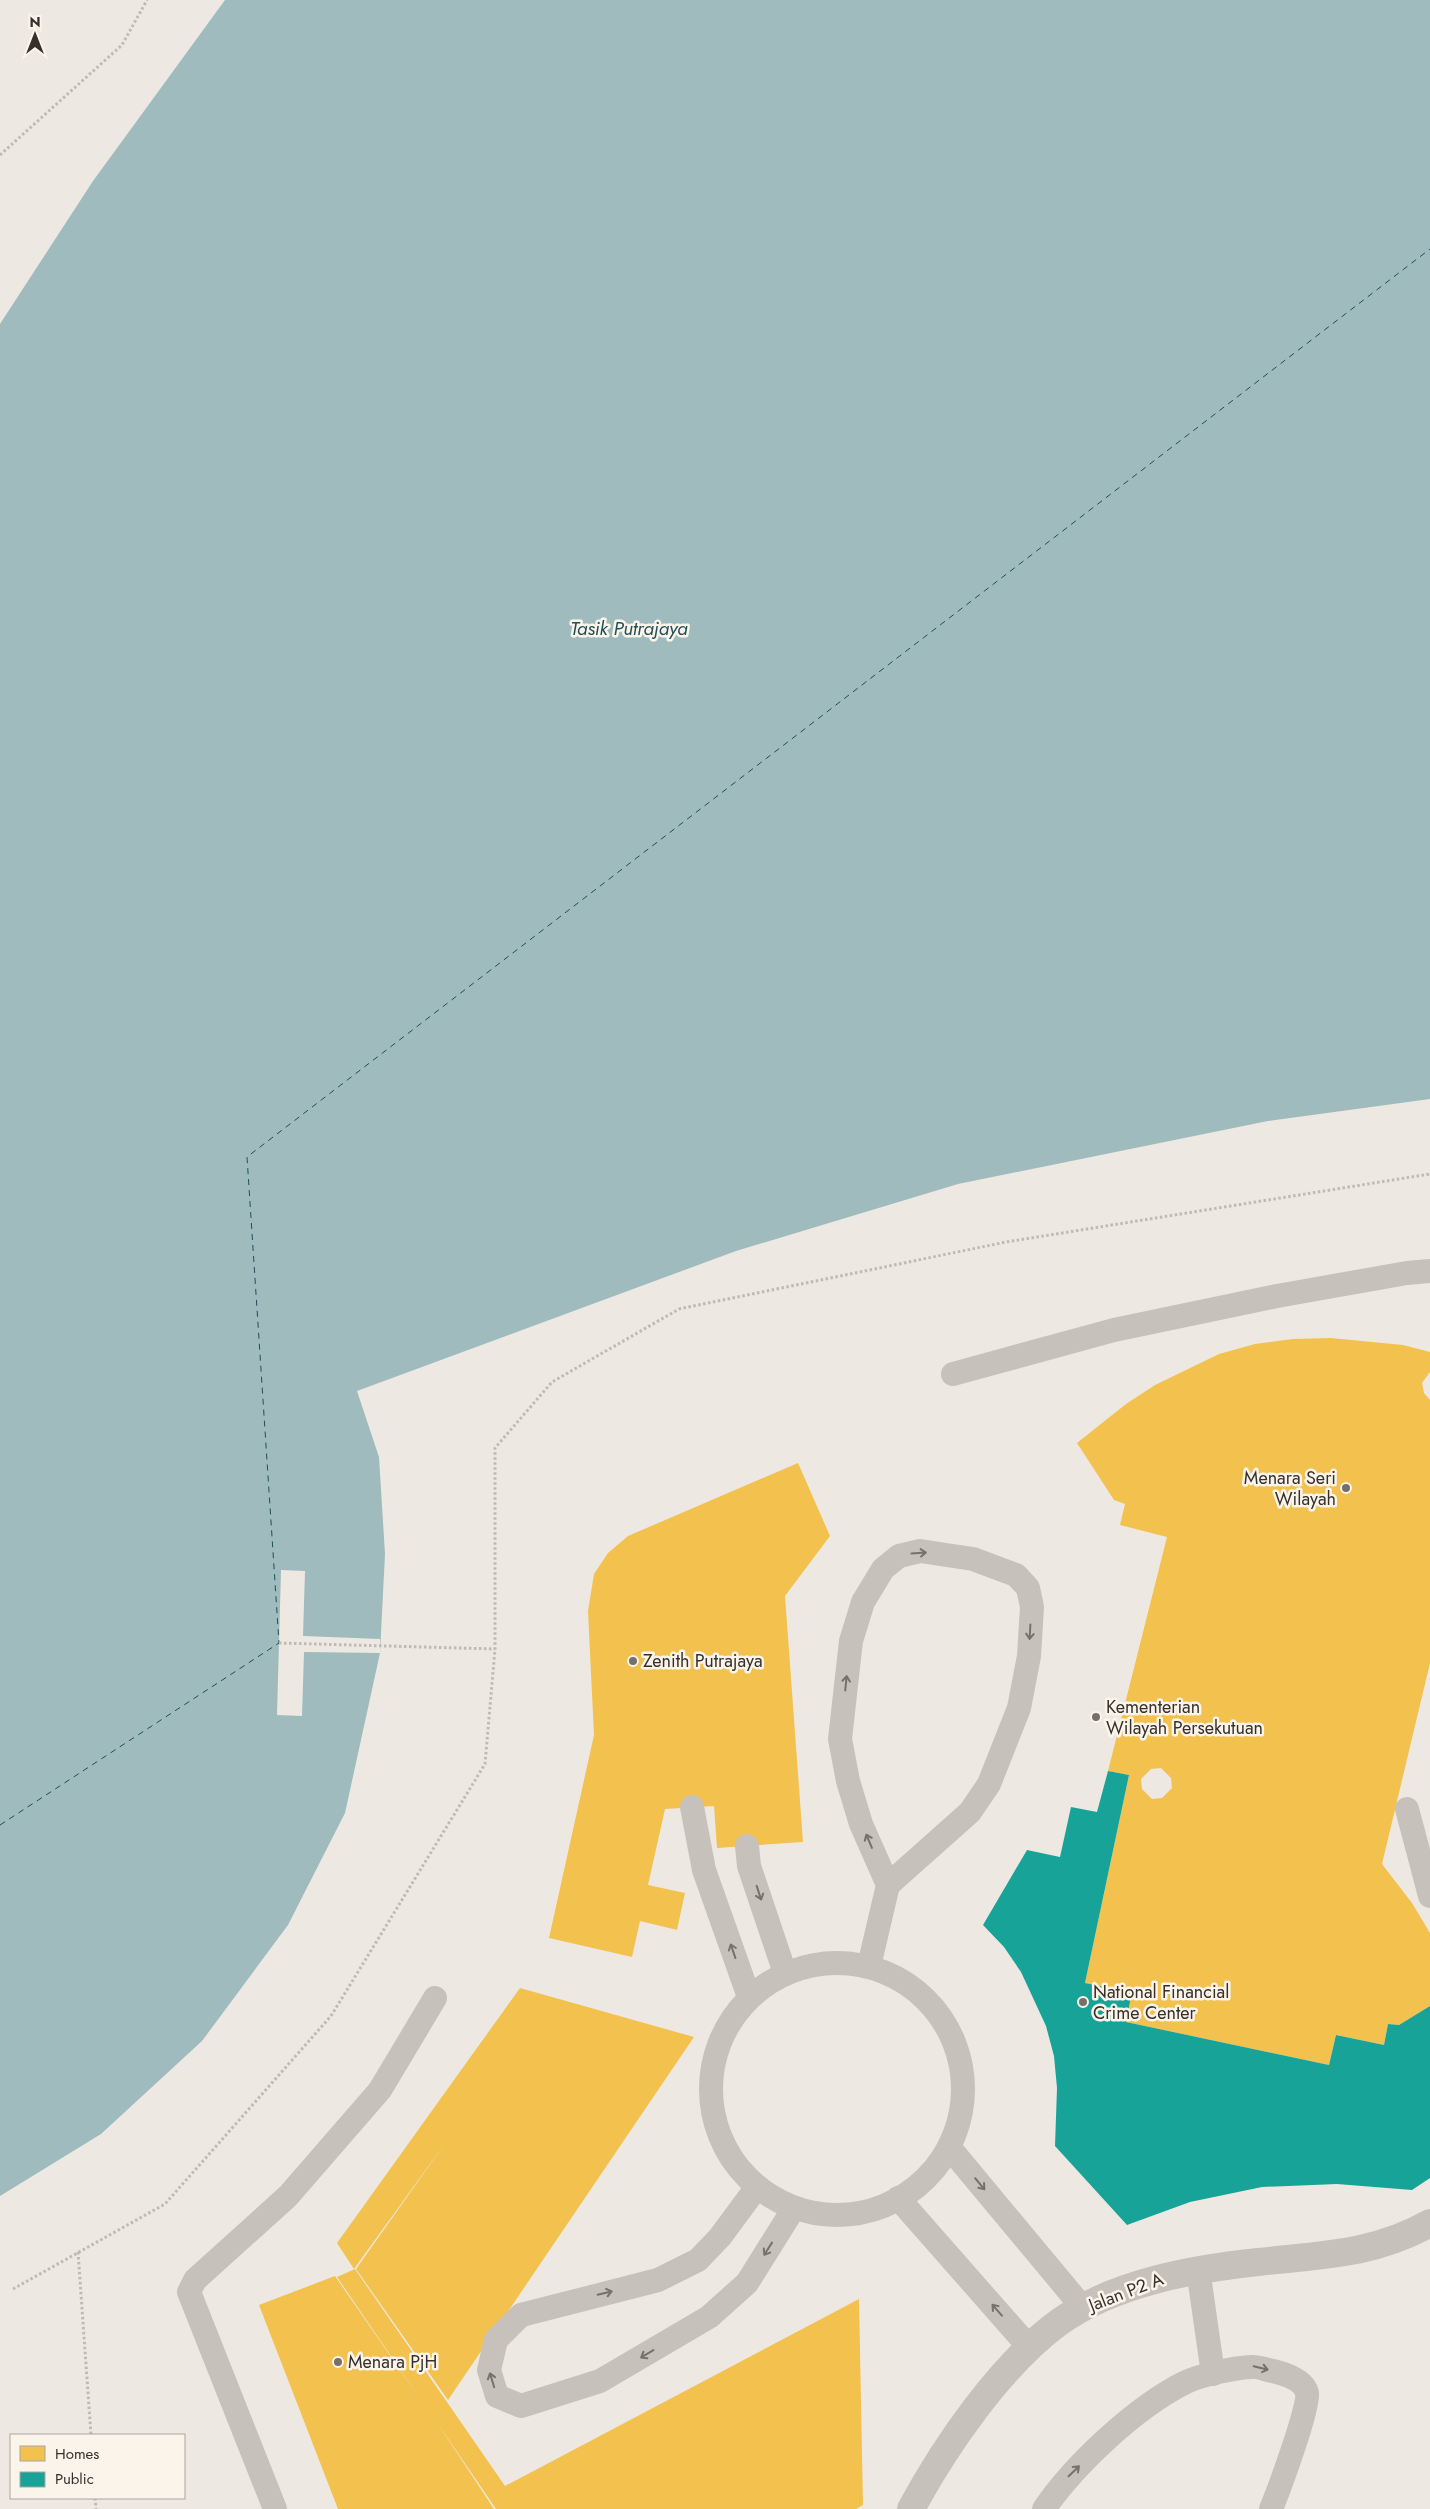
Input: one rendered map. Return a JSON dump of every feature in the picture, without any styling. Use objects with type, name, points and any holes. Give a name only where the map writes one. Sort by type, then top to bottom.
[{"type":"street","name":"Jalan P2 A","points":[[911,2509],[960,2430],[1029,2347],[1059,2323],[1083,2308],[1143,2282],[1198,2269],[1332,2256],[1387,2243],[1430,2223]]},
{"type":"lane","points":[[952,1374],[1114,1330],[1287,1295],[1407,1273],[1430,1271]]},
{"type":"lane","points":[[869,1966],[888,1886],[970,1812],[989,1784],[1019,1708],[1029,1656],[1032,1606],[1028,1588],[1016,1575],[974,1559],[920,1551],[899,1556],[883,1569],[863,1602],[851,1641],[840,1739],[848,1781],[861,1824],[888,1886]]},
{"type":"lane","points":[[692,1807],[704,1870],[749,1997]]},
{"type":"lane","points":[[1407,1809],[1430,1896]]},
{"type":"lane","points":[[747,1846],[749,1866],[785,1973]]},
{"type":"lane","points":[[827,1962],[869,1966],[907,1982],[937,2009],[957,2044],[965,2084],[960,2124],[943,2160],[915,2190],[879,2209],[836,2216],[794,2208],[757,2187],[728,2155],[712,2115],[711,2072],[723,2032],[749,1997],[785,1973],[827,1962]]},
{"type":"lane","points":[[275,2509],[188,2292],[195,2280],[288,2196],[380,2090],[435,1998]]},
{"type":"lane","points":[[949,2147],[1083,2308]]},
{"type":"lane","points":[[757,2187],[720,2237],[698,2260],[658,2280],[521,2315],[496,2340],[489,2370],[497,2396],[521,2406],[600,2381],[709,2317],[747,2283],[794,2208]]},
{"type":"lane","points":[[898,2198],[1029,2347]]},
{"type":"lane","points":[[1198,2269],[1213,2374]]},
{"type":"lane","points":[[1044,2509],[1061,2484],[1127,2422],[1162,2396],[1186,2382],[1252,2366],[1281,2373],[1302,2384],[1307,2394],[1296,2436],[1271,2509]]},
{"type":"path","points":[[0,155],[122,45],[146,0]]},
{"type":"path","points":[[13,2289],[165,2204],[331,2016],[485,1764],[495,1649],[495,1448],[552,1382],[679,1309],[1006,1242],[1430,1174]]},
{"type":"path","points":[[279,1643],[495,1649]]},
{"type":"path","points":[[78,2252],[91,2434]]},
{"type":"water","name":"Tasik Putrajaya","points":[[225,0],[1430,0],[1430,1099],[1268,1121],[958,1184],[736,1251],[357,1391],[379,1457],[385,1554],[380,1653],[345,1813],[288,1925],[202,2041],[101,2134],[0,2196],[0,324],[93,181]]},
{"type":"pier","points":[[281,1570],[305,1571],[303,1636],[380,1639],[380,1653],[304,1652],[302,1716],[277,1715]]},
{"type":"building: Homes","points":[[1331,1338],[1403,1345],[1430,1352],[1430,1372],[1422,1383],[1424,1393],[1430,1400],[1430,1663],[1382,1864],[1412,1903],[1430,1933],[1430,2006],[1399,2025],[1388,2024],[1384,2045],[1336,2035],[1329,2065],[1126,2022],[1132,1992],[1085,1983],[1129,1775],[1108,1771],[1167,1537],[1120,1525],[1125,1504],[1114,1500],[1077,1443],[1126,1404],[1155,1385],[1219,1354],[1255,1344],[1293,1339]],"holes":[[[1161,1768],[1171,1778],[1172,1788],[1162,1798],[1152,1799],[1142,1789],[1141,1779],[1151,1769]]]},
{"type":"building: Homes","points":[[798,1463],[830,1536],[785,1596],[803,1842],[717,1848],[714,1806],[665,1809],[648,1885],[685,1893],[677,1930],[640,1921],[632,1957],[549,1938],[594,1735],[588,1611],[594,1574],[608,1553],[628,1536]]},
{"type":"building: Homes","points":[[520,1988],[694,2037],[448,2400],[356,2269],[448,2139],[354,2269],[337,2243]]},
{"type":"building: Homes","points":[[355,2269],[505,2486],[859,2299],[863,2505],[856,2509],[496,2509],[436,2421],[494,2509],[338,2509],[259,2305],[335,2276],[425,2406],[337,2277]]},
{"type":"building: Public","name":"National Financial Crime Center","points":[[1108,1771],[1129,1775],[1085,1983],[1132,1992],[1126,2022],[1329,2065],[1336,2035],[1384,2045],[1388,2024],[1399,2025],[1430,2006],[1430,2178],[1412,2190],[1337,2184],[1262,2187],[1190,2202],[1127,2225],[1055,2146],[1057,2088],[1054,2056],[1046,2026],[1021,1972],[1004,1947],[983,1925],[1027,1850],[1060,1857],[1071,1807],[1097,1812]]},
{"type":"ferry route","points":[[0,1825],[279,1643],[247,1157],[1430,249]]},
{"type":"place","name":"Menara Seri Wilayah","points":[[1346,1488]]},
{"type":"place","name":"Zenith Putrajaya","points":[[633,1661]]},
{"type":"place","name":"Kementerian Wilayah Persekutuan","points":[[1096,1717]]},
{"type":"place","name":"National Financial Crime Center","points":[[1083,2002]]},
{"type":"place","name":"Menara PjH","points":[[338,2362]]}]
